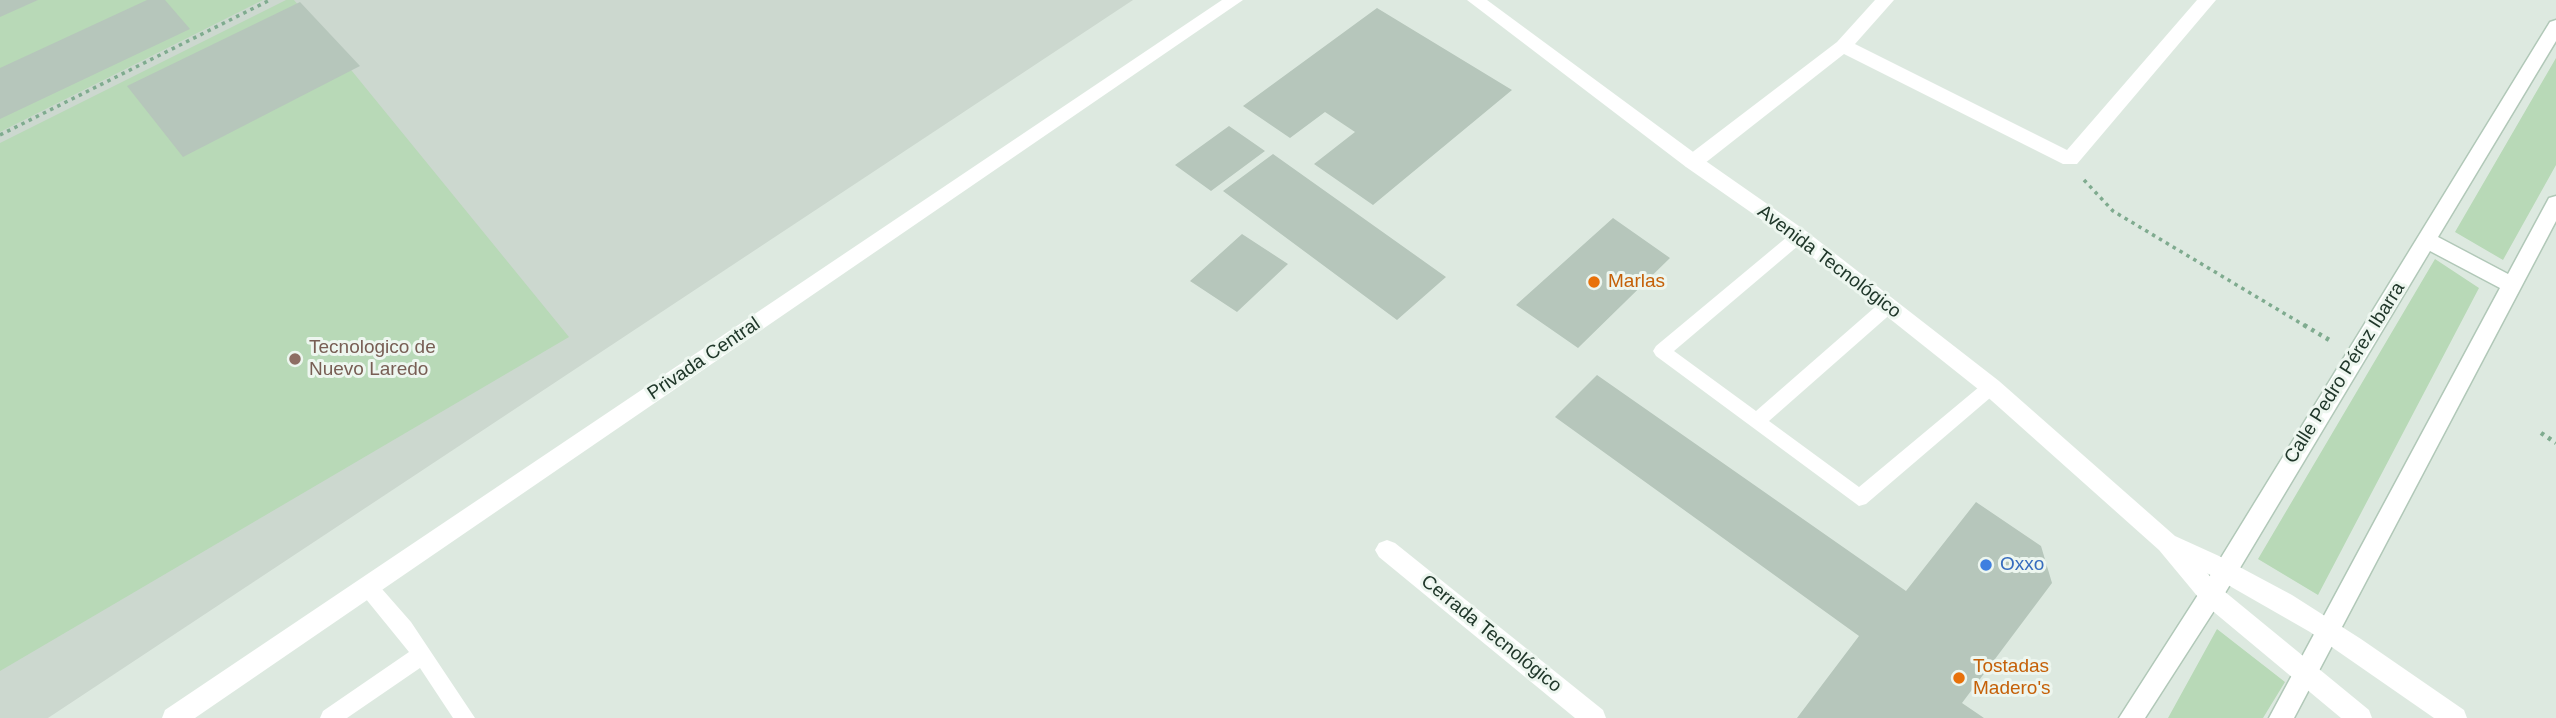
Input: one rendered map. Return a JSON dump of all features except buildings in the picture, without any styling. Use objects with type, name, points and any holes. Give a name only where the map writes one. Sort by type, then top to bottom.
[{"type":"street","name":"Privada Central","points":[[174,718],[1234,0]]},
{"type":"street","name":"Avenida Tecnológico","points":[[1476,0],[1693,162],[1799,236],[1991,387],[2167,543],[2211,595],[2360,718]]},
{"type":"street","points":[[1693,162],[1843,46],[1885,0]]},
{"type":"street","points":[[1843,46],[2070,159],[2207,0]]},
{"type":"street","name":"Calle Pedro Pérez Ibarra","points":[[2131,718],[2211,595],[2556,26]]},
{"type":"street","points":[[2281,718],[2327,627],[2556,203]]},
{"type":"street","points":[[2427,240],[2512,285]]},
{"type":"street","name":"Avenida Tecnológico","points":[[2167,543],[2225,568],[2327,627],[2455,718]]},
{"type":"street","name":"Cerrada Tecnológico","points":[[1387,550],[1594,718]]},
{"type":"lane","points":[[1799,236],[1662,351],[1859,498],[1991,387]]},
{"type":"lane","points":[[1756,422],[1888,306]]},
{"type":"lane","points":[[368,587],[422,655],[465,718]]},
{"type":"lane","points":[[330,718],[422,655]]},
{"type":"path","points":[[0,135],[251,12],[270,0]]},
{"type":"path","points":[[2070,159],[2089,188],[2113,211],[2355,355]]},
{"type":"path","points":[[2541,433],[2556,443]]},
{"type":"shaded area","name":"Tecnologico de Nuevo Laredo","points":[[0,0],[1133,0],[48,718],[0,718]]},
{"type":"green space","points":[[0,0],[263,0],[0,132]]},
{"type":"green space","points":[[286,0],[294,0],[569,337],[0,671],[0,143]]},
{"type":"green space","points":[[2556,58],[2556,165],[2503,260],[2455,232]]},
{"type":"green space","points":[[2435,259],[2479,288],[2318,595],[2258,559]]},
{"type":"green space","points":[[2217,629],[2285,682],[2263,718],[2168,718]]},
{"type":"place","name":"Marlas","points":[[1594,282]]},
{"type":"place","name":"Tecnologico de Nuevo Laredo","points":[[295,359]]},
{"type":"place","name":"Oxxo","points":[[1986,565]]},
{"type":"place","name":"Tostadas Madero's","points":[[1959,678]]}]
